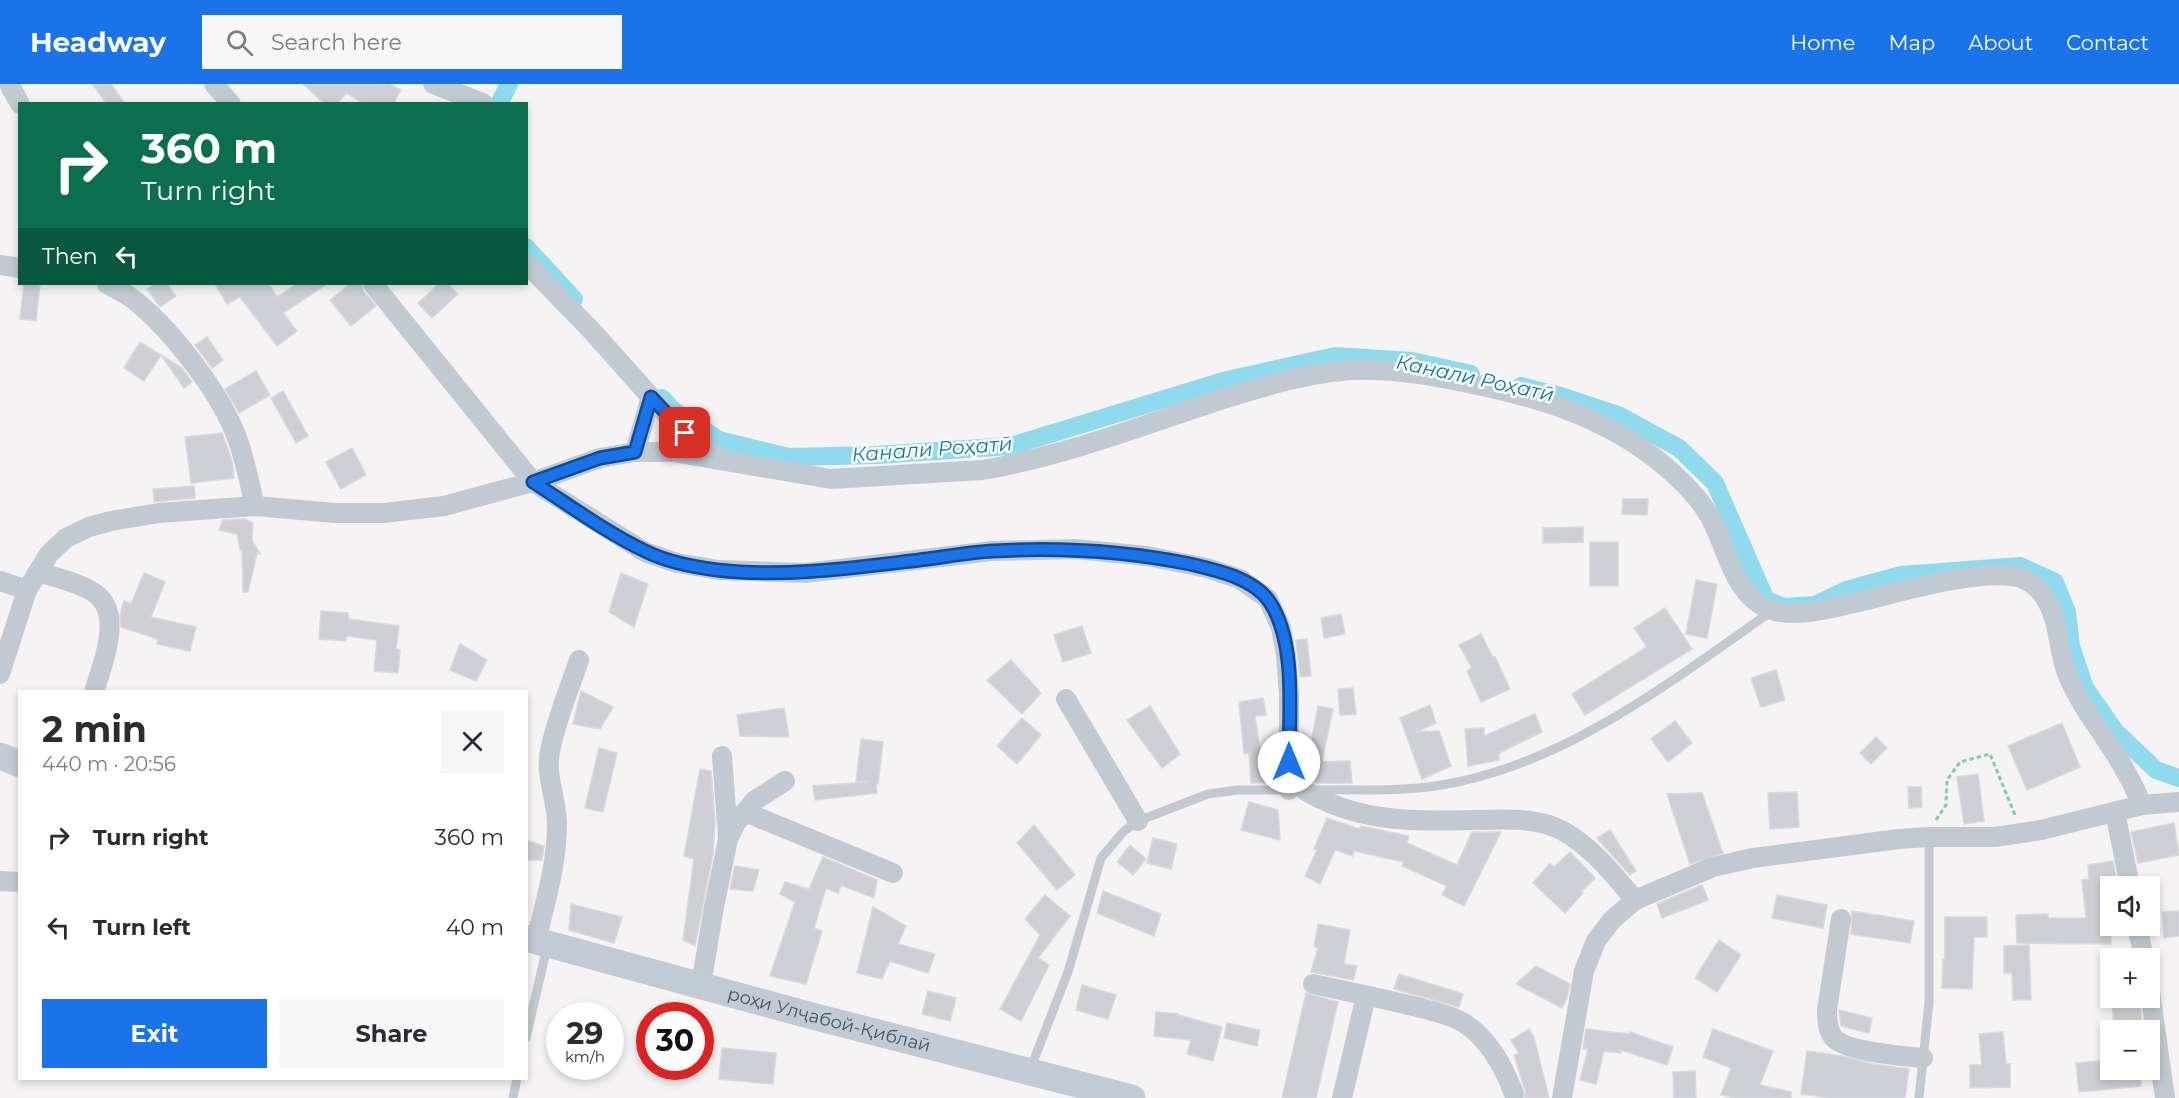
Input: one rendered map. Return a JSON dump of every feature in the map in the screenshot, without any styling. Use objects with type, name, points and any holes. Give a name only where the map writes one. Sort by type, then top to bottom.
[{"type":"street","points":[[9,84],[19,102]]},
{"type":"street","points":[[214,84],[229,102]]},
{"type":"street","points":[[433,84],[480,102]]},
{"type":"street","points":[[482,84],[483,102]]},
{"type":"street","points":[[0,265],[18,268]]},
{"type":"street","points":[[528,265],[592,331],[675,424],[721,460]]},
{"type":"street","points":[[109,285],[137,302],[166,330],[195,366],[235,433],[245,462],[255,506]]},
{"type":"street","points":[[374,285],[533,482],[645,552],[677,563],[719,570],[805,573],[992,551],[1075,549],[1147,556],[1207,568],[1240,579],[1268,599],[1281,628],[1286,655],[1297,790],[1351,812],[1388,819],[1422,821],[1526,819],[1560,830],[1582,843],[1606,865],[1635,900]]},
{"type":"street","points":[[0,674],[27,590],[49,554],[66,538],[89,527],[159,513],[255,506],[335,513],[384,513],[444,506],[533,482],[600,458],[635,452],[665,452],[831,479],[982,470],[1058,452],[1277,382],[1372,370],[1410,373],[1523,395],[1579,413],[1614,430],[1651,454],[1671,471],[1708,513],[1740,584],[1750,597],[1772,611],[1817,611],[1931,585],[1973,578],[2006,575],[2031,583],[2048,601],[2066,672],[2083,708],[2133,784],[2142,805]]},
{"type":"street","points":[[635,452],[651,397]]},
{"type":"street","points":[[38,572],[92,592],[102,599],[107,609],[109,636],[95,690]]},
{"type":"street","points":[[0,581],[27,590]]},
{"type":"street","points":[[537,941],[552,876],[557,822],[549,776],[549,754],[579,660]]},
{"type":"street","points":[[1066,699],[1138,821]]},
{"type":"street","points":[[0,756],[18,763]]},
{"type":"street","points":[[722,756],[728,839]]},
{"type":"street","points":[[701,986],[728,839],[736,823],[754,801],[785,781]]},
{"type":"street","points":[[1562,1098],[1584,971],[1596,942],[1612,920],[1635,900],[1667,885],[1723,865],[1814,850],[1929,837],[1995,837],[2022,833],[2142,805],[2179,802]]},
{"type":"street","points":[[745,812],[893,873]]},
{"type":"street","points":[[2115,812],[2128,876]]},
{"type":"street","points":[[0,881],[18,882]]},
{"type":"street","points":[[1841,919],[1827,1010],[1827,1021],[1832,1037],[1849,1047],[1923,1058]]},
{"type":"street","name":"роҳи Улҷабой-Қиблаӣ","points":[[537,941],[1132,1098]]},
{"type":"street","points":[[1313,984],[1440,1013],[1464,1023],[1493,1051],[1514,1094]]},
{"type":"street","points":[[1342,1098],[1366,996]]},
{"type":"street","points":[[2152,1008],[2165,1098]]},
{"type":"lane","points":[[1029,1072],[1068,972],[1101,858],[1124,831],[1138,821],[1208,794],[1238,790],[1435,786],[1514,768],[1587,732],[1663,688],[1772,611]]},
{"type":"lane","points":[[1918,1098],[1929,1002],[1929,837]]},
{"type":"lane","points":[[528,1020],[537,941]]},
{"type":"lane","points":[[513,1098],[517,1080]]},
{"type":"path","points":[[1929,837],[1934,822],[1946,805],[1947,780],[1960,762],[1990,754],[2022,833]]},
{"type":"building","points":[[92,84],[111,84],[124,102],[106,102]]},
{"type":"building","points":[[303,84],[389,84],[401,90],[394,102],[362,102],[346,93],[339,102],[323,102]]},
{"type":"building","points":[[24,285],[40,285],[36,321],[20,319]]},
{"type":"building","points":[[153,285],[168,285],[176,296],[160,307],[147,289]]},
{"type":"building","points":[[216,285],[270,285],[277,297],[295,285],[325,285],[283,313],[297,331],[277,346],[240,297],[227,304]]},
{"type":"building","points":[[349,285],[361,285],[364,292],[376,306],[351,326],[330,300]]},
{"type":"building","points":[[438,285],[449,285],[458,294],[432,318],[418,303]]},
{"type":"building","points":[[207,337],[223,360],[212,368],[195,345]]},
{"type":"building","points":[[140,342],[161,355],[144,381],[124,368]]},
{"type":"building","points":[[161,355],[182,368],[192,382],[184,388]]},
{"type":"building","points":[[256,371],[270,395],[239,413],[225,389]]},
{"type":"building","points":[[283,391],[308,436],[296,443],[271,398]]},
{"type":"building","points":[[222,433],[232,461],[234,478],[191,483],[185,437]]},
{"type":"building","points":[[352,448],[366,475],[341,489],[326,462]]},
{"type":"building","points":[[194,486],[195,498],[154,502],[153,489]]},
{"type":"building","points":[[1623,499],[1648,499],[1647,515],[1622,514]]},
{"type":"building","points":[[245,519],[253,523],[252,540],[260,554],[257,553],[248,592],[243,592],[242,550],[240,550],[237,534],[219,530],[223,520]]},
{"type":"building","points":[[1583,527],[1583,542],[1543,543],[1543,528]]},
{"type":"building","points":[[1590,542],[1618,542],[1618,586],[1590,586]]},
{"type":"building","points":[[144,573],[165,582],[151,617],[196,627],[190,651],[157,644],[158,639],[121,627],[120,615],[124,601],[131,604]]},
{"type":"building","points":[[621,573],[648,584],[634,627],[609,612]]},
{"type":"building","points":[[1696,580],[1717,584],[1707,638],[1686,634]]},
{"type":"building","points":[[1665,608],[1692,649],[1585,715],[1572,694],[1647,647],[1634,628]]},
{"type":"building","points":[[321,611],[348,613],[348,619],[399,626],[396,649],[400,650],[398,673],[374,671],[377,640],[347,636],[346,641],[319,639]]},
{"type":"building","points":[[1341,614],[1345,634],[1324,638],[1321,618]]},
{"type":"building","points":[[1082,626],[1091,653],[1063,662],[1054,635]]},
{"type":"building","points":[[1481,634],[1510,689],[1481,702],[1467,671],[1472,668],[1459,645]]},
{"type":"building","points":[[1307,639],[1311,676],[1300,677],[1296,640]]},
{"type":"building","points":[[460,644],[487,660],[476,681],[450,670]]},
{"type":"building","points":[[1011,660],[1041,693],[1022,714],[987,680]]},
{"type":"building","points":[[1776,670],[1785,700],[1761,707],[1751,678]]},
{"type":"building","points":[[1353,688],[1356,714],[1340,715],[1338,689]]},
{"type":"building","points":[[581,691],[613,707],[600,729],[573,724]]},
{"type":"building","points":[[1263,698],[1266,715],[1255,716],[1262,762],[1275,761],[1277,782],[1251,783],[1249,753],[1244,754],[1239,702]]},
{"type":"building","points":[[1430,705],[1436,723],[1416,732],[1439,731],[1451,766],[1422,779],[1400,718]]},
{"type":"building","points":[[1150,706],[1180,754],[1162,768],[1127,720]]},
{"type":"building","points":[[1318,706],[1333,709],[1322,761],[1317,762],[1350,761],[1352,783],[1317,783],[1311,780],[1311,764],[1307,765]]},
{"type":"building","points":[[784,708],[789,737],[740,736],[737,715]]},
{"type":"building","points":[[1535,714],[1542,732],[1499,753],[1499,760],[1468,766],[1465,729],[1484,728],[1484,736]]},
{"type":"building","points":[[1022,718],[1041,735],[1017,764],[997,746]]},
{"type":"building","points":[[1675,721],[1692,743],[1668,762],[1651,739]]},
{"type":"building","points":[[2062,723],[2080,767],[2027,790],[2008,746]]},
{"type":"building","points":[[1876,737],[1887,748],[1871,764],[1860,753]]},
{"type":"building","points":[[861,739],[883,742],[878,784],[876,783],[877,793],[815,800],[813,786],[867,782],[856,781]]},
{"type":"building","points":[[599,748],[617,753],[603,812],[585,808]]},
{"type":"building","points":[[700,769],[711,771],[715,821],[713,854],[695,946],[683,940],[694,859],[684,856]]},
{"type":"building","points":[[1978,774],[1984,821],[1964,824],[1957,777]]},
{"type":"building","points":[[1908,787],[1921,787],[1922,807],[1909,808]]},
{"type":"building","points":[[1797,792],[1799,827],[1770,829],[1768,793]]},
{"type":"building","points":[[1702,793],[1723,853],[1690,864],[1667,794]]},
{"type":"building","points":[[1249,802],[1278,810],[1280,840],[1241,830]]},
{"type":"building","points":[[1327,818],[1359,829],[1361,826],[1409,836],[1407,843],[1457,865],[1472,832],[1501,832],[1464,906],[1442,895],[1447,886],[1402,866],[1404,862],[1354,851],[1353,856],[1335,850],[1320,884],[1305,876],[1317,850],[1314,849]]},
{"type":"building","points":[[2174,823],[2179,855],[2138,863],[2131,832]]},
{"type":"building","points":[[1034,825],[1075,875],[1057,890],[1017,843]]},
{"type":"building","points":[[1610,830],[1636,871],[1630,875],[1597,838]]},
{"type":"building","points":[[1153,838],[1177,844],[1171,869],[1147,863]]},
{"type":"building","points":[[528,841],[544,846],[542,860],[528,860]]},
{"type":"building","points":[[1130,845],[1146,859],[1133,875],[1117,862]]},
{"type":"building","points":[[1570,852],[1595,878],[1565,913],[1533,883],[1550,863],[1554,867]]},
{"type":"building","points":[[823,857],[877,880],[874,898],[841,885],[838,893],[826,888],[814,928],[822,931],[806,984],[770,976],[795,902],[780,894],[785,882],[809,889]]},
{"type":"building","points":[[2113,861],[2116,876],[2100,876],[2100,936],[2111,936],[2111,944],[2017,943],[2016,915],[2048,914],[2048,918],[2086,918],[2082,880],[2089,879],[2088,865]]},
{"type":"building","points":[[735,866],[759,870],[753,891],[730,889]]},
{"type":"building","points":[[1702,885],[1708,900],[1662,918],[1657,904]]},
{"type":"building","points":[[1103,891],[1161,914],[1154,936],[1097,913]]},
{"type":"building","points":[[1045,895],[1070,916],[1038,958],[1049,965],[1021,1021],[1000,1009],[1040,935],[1025,919]]},
{"type":"building","points":[[1777,895],[1827,905],[1823,928],[1772,918]]},
{"type":"building","points":[[571,904],[622,917],[614,943],[569,930]]},
{"type":"building","points":[[873,907],[906,926],[898,944],[935,954],[928,973],[890,961],[882,979],[857,973]]},
{"type":"building","points":[[1852,911],[1914,921],[1910,943],[1851,934]]},
{"type":"building","points":[[2179,911],[2179,936],[2164,938],[2162,912]]},
{"type":"building","points":[[1945,917],[1987,917],[1987,937],[1974,937],[1972,989],[1942,988]]},
{"type":"building","points":[[1318,924],[1350,930],[1344,964],[1357,966],[1353,980],[1311,972],[1318,948],[1314,947]]},
{"type":"building","points":[[1719,940],[1741,955],[1717,992],[1695,978]]},
{"type":"building","points":[[2029,945],[2031,1000],[2013,1000],[2012,973],[2004,973],[2004,946]]},
{"type":"building","points":[[1536,966],[1570,984],[1562,1008],[1516,984]]},
{"type":"building","points":[[1399,974],[1463,994],[1459,1007],[1394,989]]},
{"type":"building","points":[[1082,985],[1116,995],[1108,1019],[1076,1010]]},
{"type":"building","points":[[928,991],[956,998],[950,1021],[922,1014]]},
{"type":"building","points":[[1306,993],[1338,1002],[1316,1098],[1282,1098]]},
{"type":"building","points":[[2113,1008],[2140,1008],[2142,1020],[2114,1020]]},
{"type":"building","points":[[1839,1010],[1872,1018],[1869,1033],[1841,1026]]},
{"type":"building","points":[[1156,1012],[1178,1014],[1222,1027],[1213,1061],[1187,1054],[1191,1040],[1154,1036]]},
{"type":"building","points":[[1227,1023],[1260,1030],[1257,1046],[1224,1038]]},
{"type":"building","points":[[1529,1029],[1534,1037],[1549,1098],[1525,1098],[1525,1090],[1514,1055],[1519,1054],[1511,1040]]},
{"type":"building","points":[[1586,1029],[1629,1034],[1630,1032],[1673,1047],[1667,1065],[1621,1050],[1621,1053],[1604,1051],[1596,1084],[1580,1080],[1588,1049],[1583,1049]]},
{"type":"building","points":[[1713,1029],[1773,1051],[1760,1085],[1791,1092],[1791,1098],[1735,1098],[1721,1095],[1731,1068],[1703,1057]]},
{"type":"building","points":[[2003,1032],[2006,1064],[2010,1064],[2010,1087],[1970,1088],[1970,1065],[1982,1065],[1979,1034]]},
{"type":"building","points":[[722,1048],[776,1053],[773,1084],[719,1079]]},
{"type":"building","points":[[1807,1051],[1909,1069],[1905,1098],[1829,1098],[1801,1094]]},
{"type":"building","points":[[2100,1061],[2100,1080],[2141,1080],[2141,1086],[2079,1092],[2076,1063]]},
{"type":"building","points":[[1695,1071],[1696,1098],[1674,1098],[1673,1072]]},
{"type":"waterway","name":"Канали Роҳатӣ","points":[[500,102],[509,84]]},
{"type":"waterway","name":"Канали Роҳатӣ","points":[[528,249],[574,299]]},
{"type":"waterway","name":"Канали Роҳатӣ","points":[[662,398],[673,410],[719,440],[789,457],[875,455],[1011,446],[1223,381],[1335,356],[1412,361],[1471,374]]},
{"type":"waterway","name":"Канали Роҳатӣ","points":[[1521,386],[1618,415],[1679,448],[1715,483],[1766,600],[1784,607],[1815,605],[1846,590],[1901,575],[2020,566],[2055,582],[2067,612],[2071,646],[2085,688],[2115,731],[2156,770],[2179,778]]},
{"type":"route","points":[[685,433],[651,397],[635,452],[600,458],[533,482],[645,552],[677,563],[719,570],[805,573],[992,551],[1075,549],[1147,556],[1207,568],[1240,579],[1268,599],[1281,628],[1289,695],[1289,762]]}]
